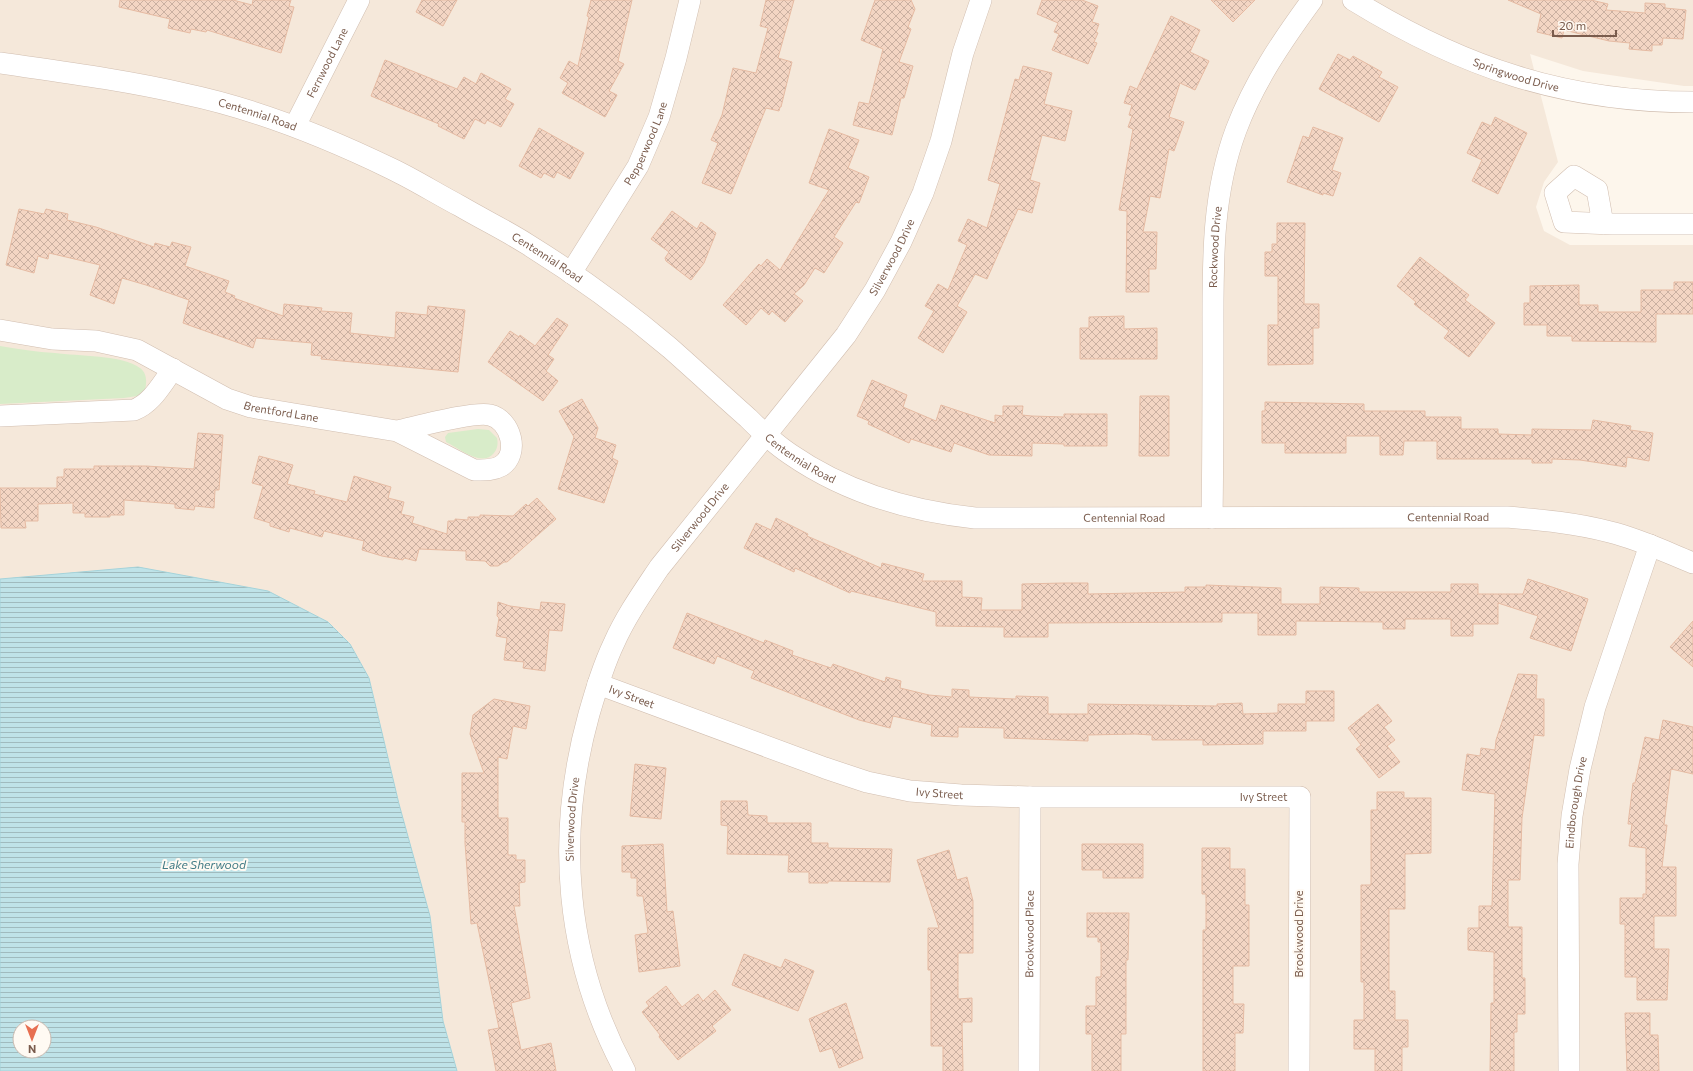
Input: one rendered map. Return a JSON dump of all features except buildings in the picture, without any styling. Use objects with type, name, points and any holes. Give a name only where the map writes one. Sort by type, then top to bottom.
[{"type":"street","name":"Fernwood Lane","points":[[295,126],[359,0]]},
{"type":"street","name":"Pepperwood Lane","points":[[571,273],[638,166],[659,117],[676,58],[690,0]]},
{"type":"street","name":"Silverwood Drive","points":[[625,1071],[613,1049],[589,987],[577,935],[570,879],[569,833],[573,787],[582,740],[598,684],[614,643],[634,605],[659,568],[846,335],[876,290],[902,242],[923,193],[941,141],[963,53],[981,0]]},
{"type":"street","name":"Rockwood Drive","points":[[1212,518],[1213,241],[1219,194],[1236,130],[1254,88],[1278,48],[1312,0]]},
{"type":"street","name":"Springwood Drive","points":[[1353,0],[1390,23],[1467,60],[1514,76],[1552,87],[1600,96],[1659,102],[1693,102]]},
{"type":"street","name":"Centennial Road","points":[[0,64],[124,82],[187,94],[248,110],[324,137],[395,170],[525,243],[571,273],[619,308],[668,347],[766,436],[789,454],[824,475],[855,489],[893,503],[939,514],[975,518],[1507,517],[1555,521],[1610,532],[1650,545],[1693,563]]},
{"type":"street","points":[[1603,224],[1693,224]]},
{"type":"street","name":"Brentford Lane","points":[[0,330],[52,339],[96,341],[137,350],[227,399],[251,407],[397,431],[474,470],[488,471],[502,465],[512,446],[511,436],[506,425],[500,419],[490,415],[476,415],[397,431]]},
{"type":"street","points":[[0,416],[134,410],[142,407],[152,398],[172,369]]},
{"type":"street","name":"Eindborough Drive","points":[[1569,1071],[1568,864],[1572,816],[1580,769],[1595,707],[1650,545]]},
{"type":"street","name":"Ivy Street","points":[[598,684],[825,768],[868,782],[910,791],[961,795],[1030,797],[1300,797]]},
{"type":"street","name":"Brookwood Place","points":[[1029,1071],[1030,797]]},
{"type":"street","name":"Brookwood Drive","points":[[1299,1071],[1300,797]]},
{"type":"shaded area","points":[[0,0],[1693,0],[1693,86],[1684,86],[1583,71],[1530,54],[1558,162],[1544,182],[1536,207],[1544,231],[1570,245],[1693,245],[1693,1071],[0,1071]]},
{"type":"green space","points":[[0,346],[41,352],[111,358],[123,361],[140,368],[144,372],[146,378],[145,390],[137,396],[124,398],[0,404]]},
{"type":"green space","points":[[478,429],[489,430],[497,438],[498,444],[496,449],[489,457],[477,458],[446,442],[445,437],[448,433]]},
{"type":"water","name":"Lake Sherwood","points":[[138,567],[268,591],[328,622],[350,644],[369,678],[399,804],[430,916],[443,1021],[457,1071],[0,1071],[0,579]]}]
